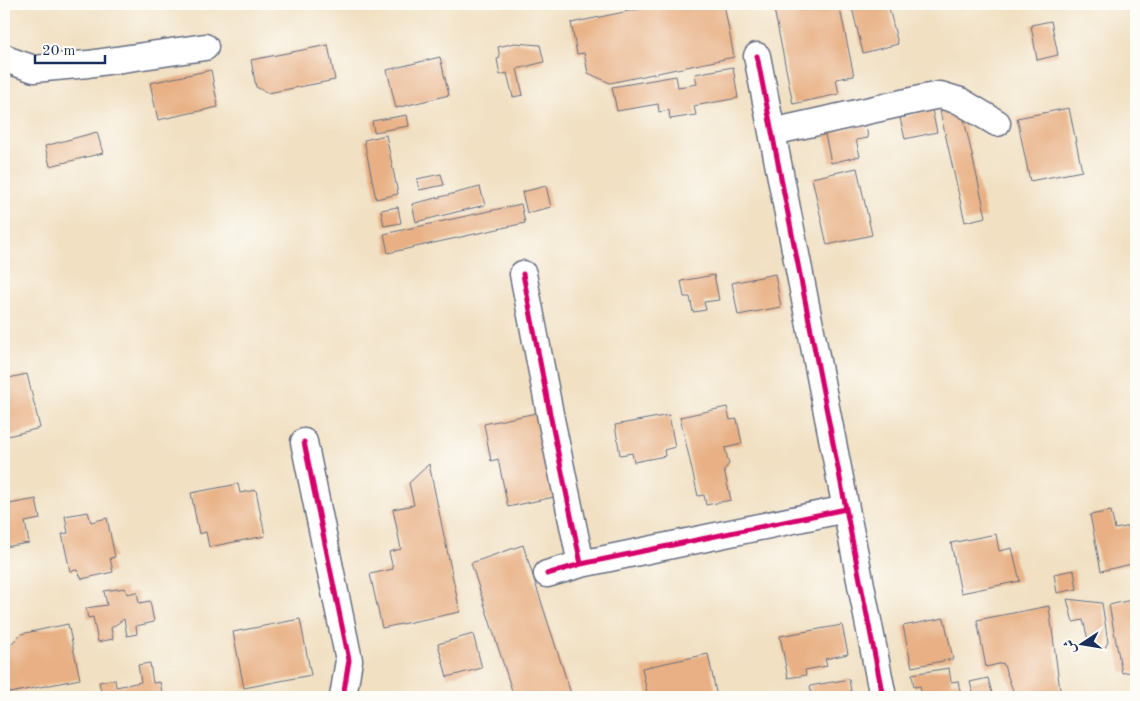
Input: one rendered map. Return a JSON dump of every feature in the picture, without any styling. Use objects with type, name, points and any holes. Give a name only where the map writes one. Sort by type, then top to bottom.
[{"type":"street","points":[[4,57],[34,69],[88,64],[205,47]]},
{"type":"street","points":[[757,56],[883,697]]},
{"type":"street","points":[[772,132],[940,95],[960,101],[997,123]]},
{"type":"street","points":[[523,274],[580,564]]},
{"type":"street","points":[[304,442],[349,660],[343,697]]},
{"type":"street","points":[[547,574],[580,564],[846,509]]},
{"type":"building","points":[[663,4],[724,4],[734,57],[610,83],[588,73],[584,53],[577,54],[571,23]]},
{"type":"building","points":[[773,4],[839,4],[854,76],[836,79],[839,94],[793,104]]},
{"type":"building","points":[[851,4],[888,4],[898,44],[863,53]]},
{"type":"building","points":[[1051,21],[1058,55],[1037,60],[1031,25]]},
{"type":"building","points":[[515,43],[540,45],[544,62],[517,69],[523,95],[513,97],[507,73],[500,75],[497,59],[500,58],[498,47]]},
{"type":"building","points":[[328,45],[335,80],[268,93],[256,87],[251,60]]},
{"type":"building","points":[[440,57],[449,95],[396,108],[387,70]]},
{"type":"building","points":[[733,67],[738,98],[694,106],[696,115],[670,119],[669,110],[659,112],[658,104],[617,111],[612,87],[676,76],[678,87],[697,84],[695,74]]},
{"type":"building","points":[[211,70],[218,107],[158,120],[150,83]]},
{"type":"building","points":[[961,106],[986,217],[965,222],[940,111]]},
{"type":"building","points":[[1069,108],[1082,171],[1030,181],[1017,118]]},
{"type":"building","points":[[932,110],[937,132],[905,139],[900,118]]},
{"type":"building","points":[[407,115],[409,126],[374,132],[372,121]]},
{"type":"building","points":[[866,125],[868,138],[856,140],[860,156],[831,163],[825,134]]},
{"type":"building","points":[[97,132],[103,153],[50,166],[45,146]]},
{"type":"building","points":[[386,135],[398,194],[376,199],[364,140]]},
{"type":"building","points":[[857,168],[872,235],[827,245],[812,178]]},
{"type":"building","points":[[441,174],[444,185],[419,190],[417,179]]},
{"type":"building","points":[[546,186],[551,207],[527,213],[522,192]]},
{"type":"building","points":[[480,187],[485,205],[416,222],[412,204]]},
{"type":"building","points":[[521,204],[525,223],[388,253],[384,234]]},
{"type":"building","points":[[398,207],[401,223],[384,226],[381,210]]},
{"type":"building","points":[[775,274],[781,307],[738,315],[732,283]]},
{"type":"building","points":[[714,275],[719,300],[704,302],[706,310],[693,312],[690,297],[684,297],[681,281]]},
{"type":"building","points":[[27,374],[40,428],[4,437],[4,379]]},
{"type":"building","points":[[727,407],[730,420],[737,419],[742,444],[725,448],[729,464],[724,470],[731,500],[706,505],[704,495],[698,496],[680,417]]},
{"type":"building","points":[[536,413],[554,497],[508,507],[498,459],[491,461],[484,424]]},
{"type":"building","points":[[669,415],[675,447],[664,450],[665,456],[634,462],[632,453],[620,455],[615,425]]},
{"type":"building","points":[[429,464],[460,612],[382,628],[370,574],[393,569],[389,552],[401,549],[393,509],[414,505],[409,483]]},
{"type":"building","points":[[238,484],[240,493],[256,490],[265,536],[209,547],[206,532],[199,534],[191,493]]},
{"type":"building","points":[[36,499],[40,519],[25,522],[29,543],[4,547],[4,505]]},
{"type":"building","points":[[1111,511],[1115,529],[1136,525],[1136,563],[1101,571],[1090,515]]},
{"type":"building","points":[[88,512],[91,522],[107,518],[115,557],[110,558],[113,572],[82,579],[77,570],[70,571],[62,534],[68,533],[65,516]]},
{"type":"building","points":[[996,534],[999,551],[1012,548],[1020,581],[961,593],[951,543]]},
{"type":"building","points":[[523,545],[572,697],[514,697],[471,563]]},
{"type":"building","points":[[1074,570],[1077,589],[1057,593],[1054,574]]},
{"type":"building","points":[[125,588],[127,594],[137,592],[139,603],[150,601],[154,622],[136,626],[137,634],[127,636],[124,619],[111,628],[113,639],[98,642],[93,617],[88,618],[86,608],[107,605],[104,591]]},
{"type":"building","points":[[1067,599],[1102,603],[1108,642],[1105,648],[1090,647],[1083,620],[1073,622]]},
{"type":"building","points":[[1136,599],[1136,671],[1122,673],[1109,605]]},
{"type":"building","points":[[1049,606],[1060,690],[1015,696],[1003,663],[986,667],[977,620]]},
{"type":"building","points":[[944,618],[953,659],[912,667],[903,626]]},
{"type":"building","points":[[300,619],[311,675],[244,688],[233,632]]},
{"type":"building","points":[[68,624],[80,679],[10,693],[4,666],[4,651],[21,634]]},
{"type":"building","points":[[842,625],[848,654],[825,659],[827,666],[805,670],[806,675],[788,678],[780,636]]},
{"type":"building","points":[[473,634],[482,668],[447,677],[438,644]]},
{"type":"building","points":[[708,654],[717,697],[648,697],[642,668]]},
{"type":"building","points":[[150,663],[153,683],[160,682],[163,697],[102,697],[99,682],[115,679],[116,687],[141,682],[138,665]]},
{"type":"building","points":[[949,668],[951,682],[958,681],[961,696],[922,697],[920,686],[914,687],[912,674]]},
{"type":"building","points":[[988,678],[993,697],[974,697],[970,682]]},
{"type":"building","points":[[849,679],[852,697],[812,697],[810,686]]},
{"type":"cycle path","points":[[757,56],[883,697]]},
{"type":"cycle path","points":[[523,274],[581,564]]},
{"type":"cycle path","points":[[304,442],[349,660],[343,697]]},
{"type":"cycle path","points":[[547,574],[581,564],[846,509]]}]
